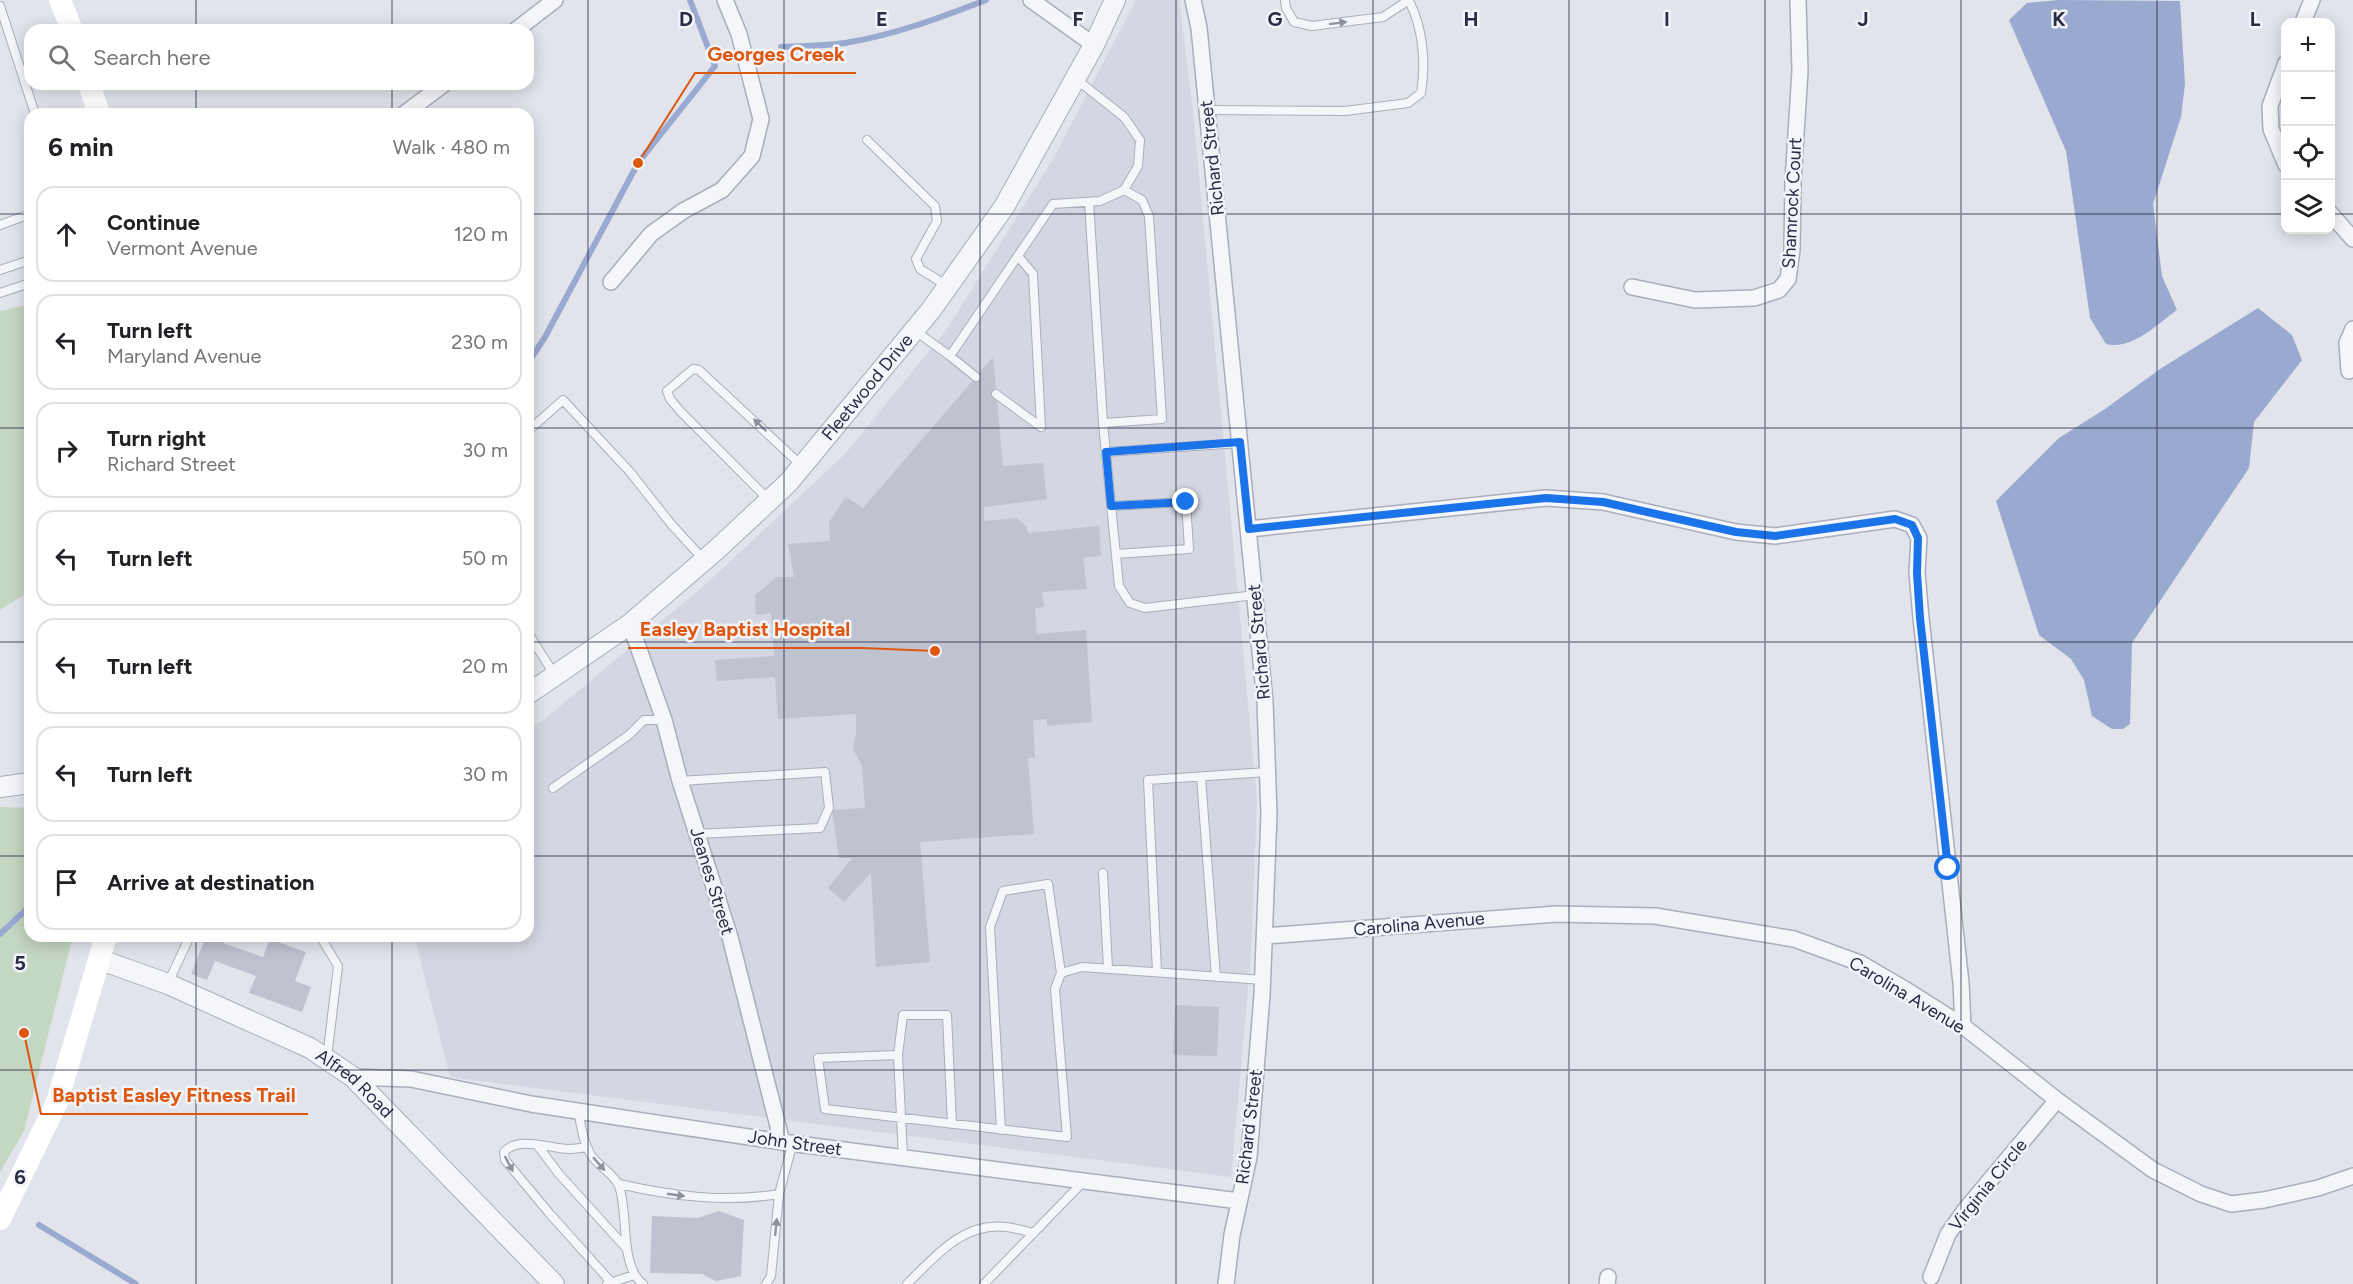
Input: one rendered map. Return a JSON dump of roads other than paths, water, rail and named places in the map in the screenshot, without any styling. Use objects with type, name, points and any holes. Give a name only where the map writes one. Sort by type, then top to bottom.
[{"type":"main road","points":[[60,0],[70,24]]},
{"type":"main road","points":[[91,90],[97,108]]},
{"type":"main road","points":[[0,1220],[57,1102],[105,942]]},
{"type":"street","points":[[524,24],[555,0]]},
{"type":"street","points":[[611,282],[651,234],[683,211],[722,190],[752,156],[761,119],[739,34],[726,0]]},
{"type":"street","points":[[1031,0],[1094,45]]},
{"type":"street","name":"Fleetwood Drive","points":[[534,690],[630,624],[704,561],[802,466],[914,330],[1004,207],[1094,45],[1115,0]]},
{"type":"street","name":"Richard Street","points":[[1193,0],[1199,28],[1249,529],[1265,702],[1268,772],[1269,814],[1263,980],[1249,1157],[1232,1235],[1226,1284]]},
{"type":"street","name":"Shamrock Court","points":[[1632,287],[1695,300],[1754,298],[1779,290],[1788,279],[1792,250],[1793,181],[1800,71],[1798,0]]},
{"type":"street","points":[[2305,18],[2312,0]]},
{"type":"street","points":[[2281,153],[2271,129],[2270,106],[2283,72]]},
{"type":"street","points":[[412,108],[436,90]]},
{"type":"street","points":[[2335,218],[2353,239]]},
{"type":"street","points":[[2349,371],[2347,343],[2353,329]]},
{"type":"street","points":[[1249,529],[1546,498],[1603,502],[1736,532],[1775,536],[1895,519],[1912,525],[1918,538],[1917,573],[1920,618],[1961,983],[1963,1026]]},
{"type":"street","name":"Jeanes Street","points":[[630,624],[664,720],[680,781],[730,937],[787,1142]]},
{"type":"street","points":[[0,787],[24,784]]},
{"type":"street","name":"Carolina Avenue","points":[[1265,936],[1556,914],[1655,916],[1794,939],[1860,963],[1963,1026],[2057,1100],[2153,1170],[2201,1194],[2230,1204],[2264,1200],[2318,1188],[2353,1176]]},
{"type":"street","name":"Alfred Road","points":[[101,960],[168,984],[310,1048],[353,1077],[554,1284]]},
{"type":"street","name":"John Street","points":[[353,1077],[411,1079],[531,1104],[787,1142],[1239,1201]]},
{"type":"street","name":"Virginia Circle","points":[[1931,1277],[1948,1234],[1965,1210],[2057,1100]]},
{"type":"lane","points":[[1207,110],[1345,111],[1407,103],[1421,93],[1424,73],[1418,19],[1409,0],[1383,16],[1312,26],[1294,22],[1286,8],[1285,0]]},
{"type":"lane","points":[[0,6],[2,20],[24,83]]},
{"type":"lane","points":[[950,356],[1053,204],[1100,201],[1124,190],[1138,166],[1140,141],[1124,117],[1074,78]]},
{"type":"lane","points":[[27,90],[33,108]]},
{"type":"lane","points":[[867,140],[935,206],[937,221],[916,259],[920,269],[948,286]]},
{"type":"lane","points":[[1103,423],[1162,419],[1149,216],[1142,200],[1124,190]]},
{"type":"lane","points":[[1089,202],[1103,423],[1119,586],[1130,603],[1145,608],[1255,595]]},
{"type":"lane","points":[[0,225],[24,216]]},
{"type":"lane","points":[[996,394],[1041,427],[1034,274],[1018,256]]},
{"type":"lane","points":[[0,270],[24,262]]},
{"type":"lane","points":[[0,292],[24,285]]},
{"type":"lane","points":[[914,330],[976,377]]},
{"type":"lane","points":[[769,500],[681,412],[670,399],[667,391],[693,369],[699,370],[802,466]]},
{"type":"lane","points":[[534,426],[563,400],[630,472],[704,561]]},
{"type":"lane","points":[[1106,452],[1240,442]]},
{"type":"lane","points":[[1111,506],[1186,502],[1189,549],[1116,554]]},
{"type":"lane","points":[[534,642],[555,675]]},
{"type":"lane","points":[[553,788],[629,735],[644,720],[664,720]]},
{"type":"lane","points":[[680,781],[825,772],[829,808],[820,828],[698,834]]},
{"type":"lane","points":[[1156,972],[1148,780],[1268,772]]},
{"type":"lane","points":[[1201,777],[1216,976]]},
{"type":"lane","points":[[1103,873],[1108,969]]},
{"type":"lane","points":[[898,1055],[818,1058],[825,1108],[1000,1130],[1067,1137],[1055,989],[1061,973],[1048,884],[1003,891],[990,927],[1000,1130]]},
{"type":"lane","points":[[168,984],[187,942]]},
{"type":"lane","points":[[324,942],[338,966],[327,1059]]},
{"type":"lane","points":[[1061,973],[1082,967],[1263,980]]},
{"type":"lane","points":[[903,1157],[898,1055],[903,1015],[947,1015],[952,1124]]},
{"type":"lane","points":[[578,1110],[587,1147],[603,1169],[619,1184],[707,1198],[756,1198],[779,1194]]},
{"type":"lane","points":[[766,1284],[771,1276],[787,1142]]},
{"type":"lane","points":[[587,1147],[570,1149],[518,1144],[508,1147],[504,1152],[507,1166],[609,1283],[634,1275]]},
{"type":"lane","points":[[538,1146],[559,1174],[628,1249]]},
{"type":"lane","points":[[984,1284],[1083,1182]]},
{"type":"lane","points":[[619,1184],[634,1275],[643,1284]]},
{"type":"lane","points":[[907,1284],[958,1236],[981,1228],[1005,1226],[1034,1233]]},
{"type":"water","points":[[2058,0],[2180,1],[2185,84],[2181,117],[2153,204],[2162,276],[2177,310],[2135,340],[2116,345],[2106,344],[2090,318],[2066,151],[2009,20],[2027,3]]},
{"type":"water","points":[[2258,308],[2292,335],[2302,360],[2254,422],[2249,468],[2132,643],[2130,724],[2123,729],[2112,729],[2092,716],[2084,680],[2071,659],[2039,635],[1996,501],[2059,438],[2105,409],[2160,369]]},
{"type":"waterway","points":[[534,354],[638,163],[715,66],[690,0]]},
{"type":"waterway","points":[[781,47],[829,45],[863,40],[917,25],[986,0]]},
{"type":"waterway","points":[[0,934],[24,912]]},
{"type":"waterway","points":[[39,1225],[136,1284]]},
{"type":"place","name":"Georges Creek","points":[[638,163]]},
{"type":"place","name":"Easley Baptist Hospital","points":[[935,651]]},
{"type":"place","name":"Baptist Easley Fitness Trail","points":[[24,1033]]}]
